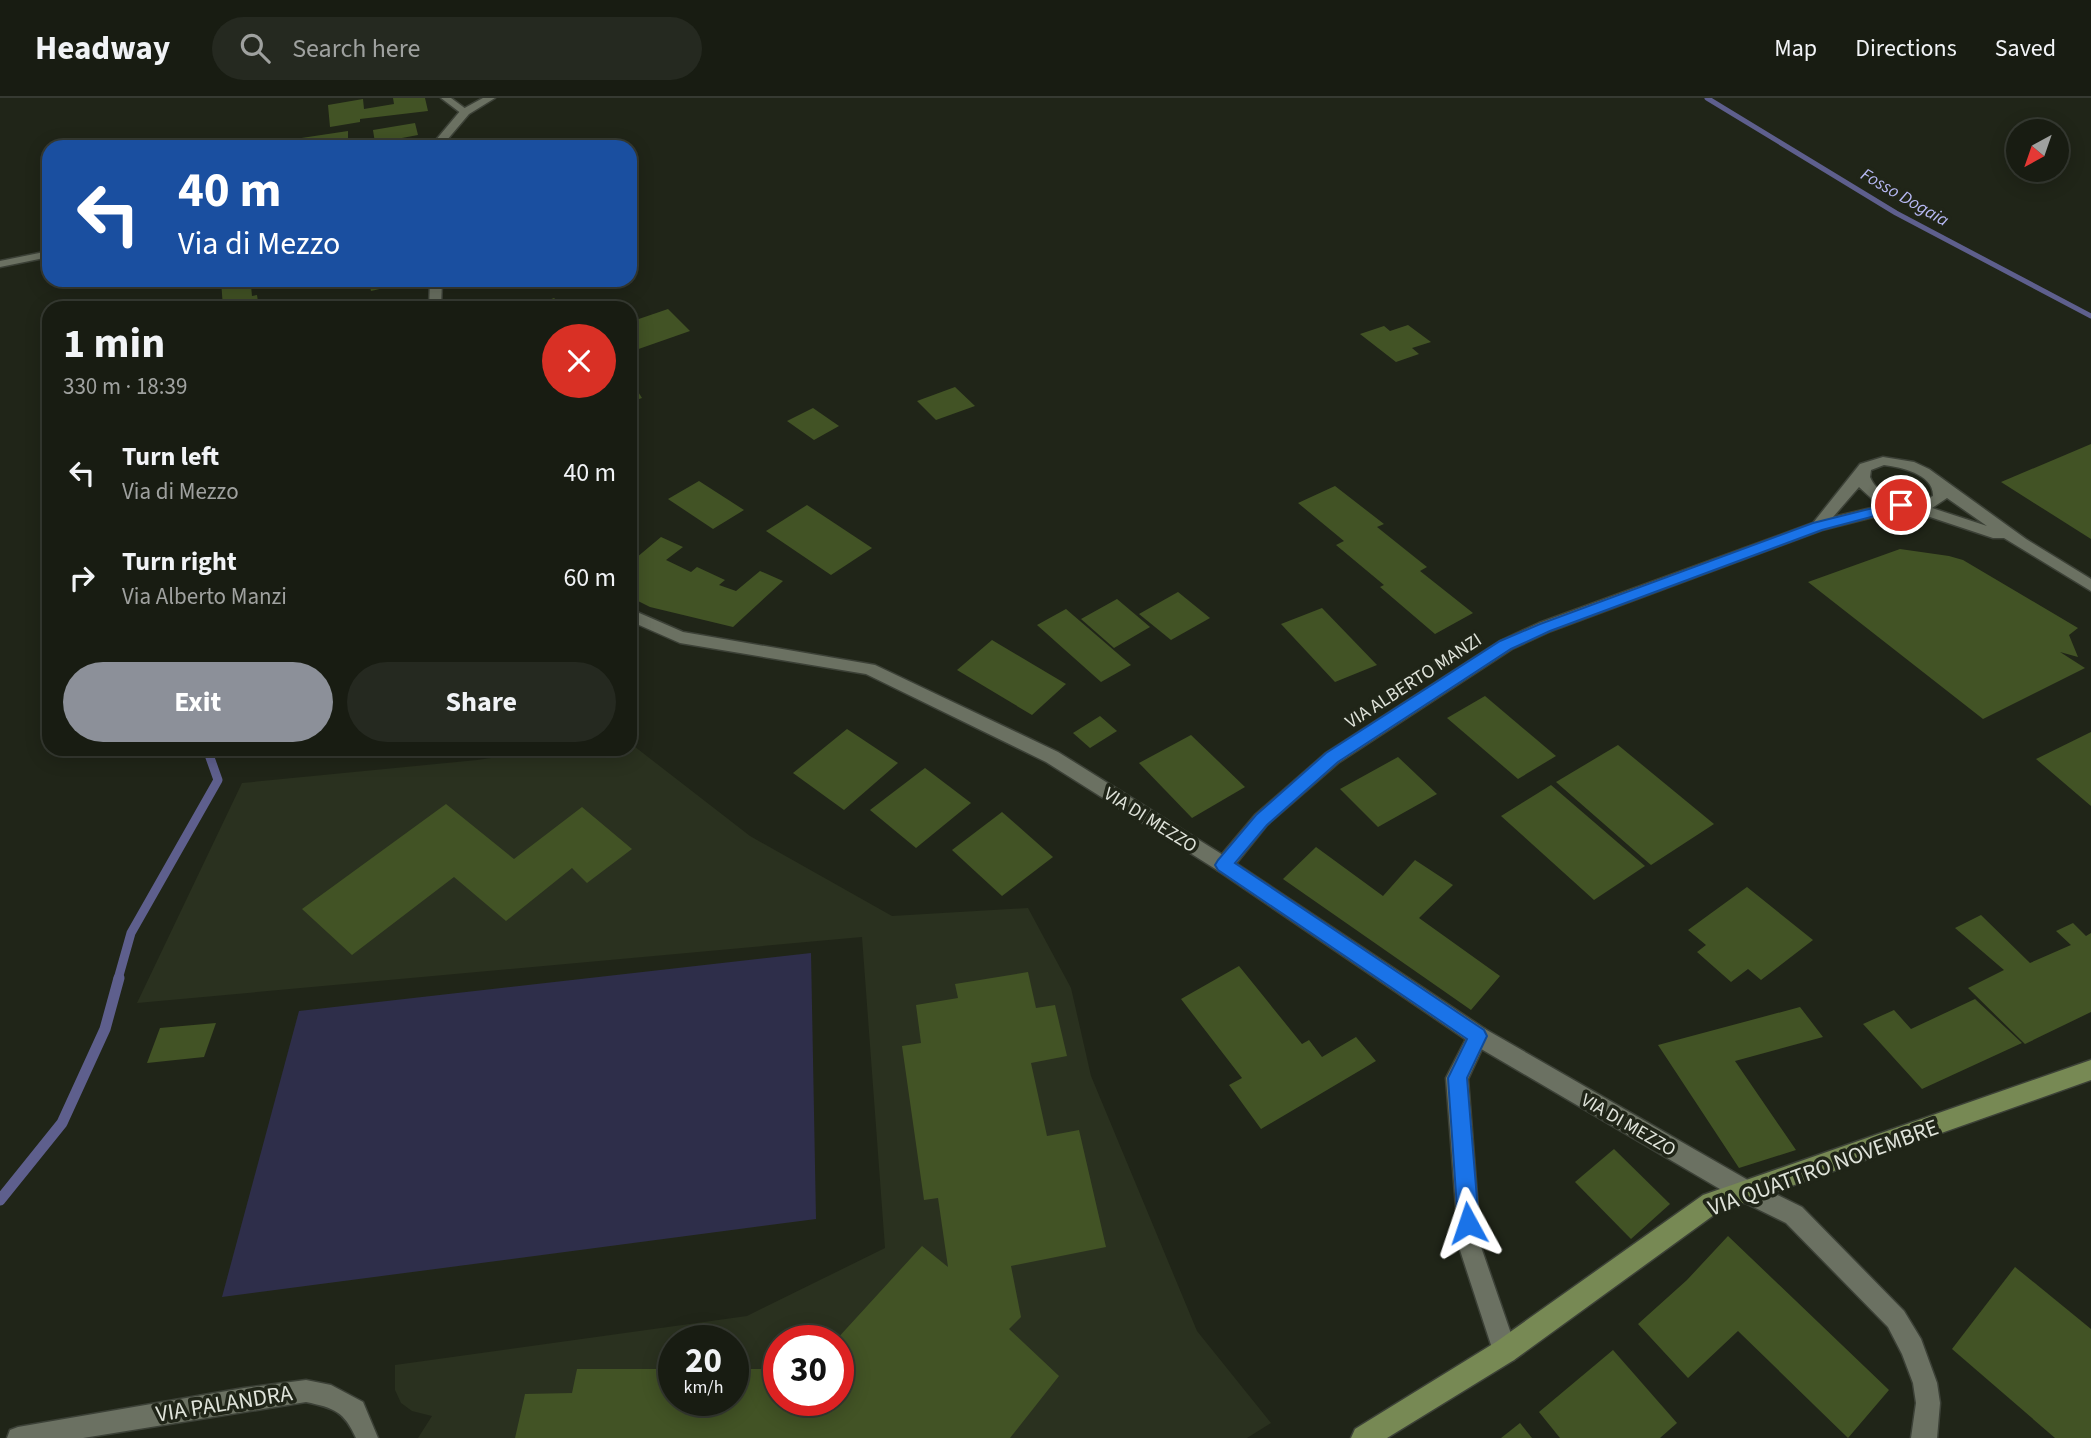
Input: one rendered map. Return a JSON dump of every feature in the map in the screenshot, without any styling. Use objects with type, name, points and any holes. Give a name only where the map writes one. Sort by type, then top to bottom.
[{"type":"main road","name":"VIA QUATTRO NOVEMBRE","points":[[1364,1438],[1505,1351],[1711,1203],[2088,1075]]},
{"type":"street","points":[[441,140],[465,112],[490,98]]},
{"type":"street","points":[[2021,543],[1876,495],[1867,487],[1862,474],[1865,467],[1873,463],[1896,462],[1920,470],[2021,543],[2091,586]]},
{"type":"street","name":"VIA ALBERTO MANZI","points":[[1818,526],[1862,474]]},
{"type":"street","name":"VIA ALBERTO MANZI","points":[[1224,865],[1261,820],[1332,758],[1506,645],[1545,627],[1818,526],[1907,506],[1926,507],[1940,498],[1937,484]]},
{"type":"street","name":"VIA DI MEZZO","points":[[637,618],[680,637],[869,669],[1052,757],[1224,865],[1478,1036],[1745,1191],[1794,1215],[1896,1318],[1926,1383],[1928,1402],[1924,1438]]},
{"type":"street","points":[[1478,1036],[1457,1078],[1470,1247],[1505,1351]]},
{"type":"lane","points":[[445,98],[465,112]]},
{"type":"lane","points":[[0,264],[42,255]]},
{"type":"lane","name":"VIA PALANDRA","points":[[18,1438],[306,1391],[331,1396],[355,1410],[367,1438]]},
{"type":"shaded area","points":[[637,748],[750,836],[892,916],[1028,908],[1071,988],[1091,1076],[1197,1331],[1271,1423],[1247,1438],[418,1438],[432,1416],[412,1411],[401,1403],[395,1390],[395,1365],[658,1328],[658,1416],[749,1416],[749,1325],[682,1325],[747,1316],[885,1248],[862,937],[137,1003],[242,783],[505,756],[637,756]]},
{"type":"shaded area","points":[[811,953],[816,1219],[222,1297],[299,1011]]},
{"type":"building","points":[[393,98],[425,98],[428,111],[360,119],[360,122],[330,127],[328,105],[363,99],[364,109],[394,104]]},
{"type":"building","points":[[415,123],[418,135],[375,140],[373,130]]},
{"type":"building","points":[[348,131],[348,140],[288,140]]},
{"type":"building","points":[[222,287],[251,287],[252,296],[257,295],[258,301],[222,301]]},
{"type":"building","points":[[370,287],[388,287],[371,291]]},
{"type":"building","points":[[668,309],[690,331],[637,350],[637,320]]},
{"type":"building","points":[[1408,325],[1431,342],[1412,348],[1419,354],[1396,362],[1360,334],[1384,326],[1390,331]]},
{"type":"building","points":[[955,387],[975,406],[936,420],[917,401]]},
{"type":"building","points":[[813,408],[839,426],[814,440],[787,421]]},
{"type":"building","points":[[2091,444],[2091,539],[2001,482]]},
{"type":"building","points":[[699,481],[744,510],[713,529],[668,499]]},
{"type":"building","points":[[1335,486],[1384,524],[1377,527],[1427,567],[1420,571],[1473,613],[1435,634],[1380,587],[1384,585],[1336,545],[1344,541],[1298,503]]},
{"type":"building","points":[[807,505],[872,548],[831,575],[766,531]]},
{"type":"building","points":[[661,537],[683,547],[666,560],[691,572],[697,567],[725,580],[719,585],[736,591],[760,571],[783,581],[733,627],[650,607],[637,600],[637,557]]},
{"type":"building","points":[[1900,549],[1963,560],[2078,628],[2069,635],[2078,657],[2060,652],[2085,668],[1983,719],[1808,582]]},
{"type":"building","points":[[1178,592],[1210,618],[1171,640],[1139,614]]},
{"type":"building","points":[[1117,599],[1150,627],[1114,648],[1081,619]]},
{"type":"building","points":[[1322,608],[1377,665],[1335,682],[1281,624]]},
{"type":"building","points":[[1066,609],[1131,665],[1101,682],[1037,625]]},
{"type":"building","points":[[992,640],[1066,684],[1032,715],[957,670]]},
{"type":"building","points":[[1485,696],[1556,756],[1518,779],[1447,718]]},
{"type":"building","points":[[1100,716],[1117,731],[1090,748],[1073,733]]},
{"type":"building","points":[[847,729],[898,763],[844,810],[793,773]]},
{"type":"building","points":[[2091,732],[2091,806],[2036,759]]},
{"type":"building","points":[[1191,735],[1245,787],[1192,818],[1139,763]]},
{"type":"building","points":[[1618,745],[1714,824],[1651,865],[1556,782]]},
{"type":"building","points":[[1398,757],[1437,794],[1378,827],[1340,789]]},
{"type":"building","points":[[925,768],[971,803],[916,848],[870,810]]},
{"type":"building","points":[[1551,785],[1645,866],[1594,900],[1501,816]]},
{"type":"building","points":[[446,804],[514,859],[582,807],[632,849],[587,883],[572,868],[506,921],[454,877],[352,955],[302,909]]},
{"type":"building","points":[[1002,812],[1053,857],[1002,896],[952,850]]},
{"type":"building","points":[[1316,847],[1383,896],[1415,860],[1453,885],[1419,918],[1500,976],[1471,1010],[1283,879]]},
{"type":"building","points":[[1747,887],[1813,940],[1761,980],[1748,969],[1731,982],[1697,952],[1706,945],[1688,930]]},
{"type":"building","points":[[1981,915],[2030,963],[2071,945],[2056,931],[2073,923],[2086,936],[2091,933],[2091,1012],[2025,1044],[1968,988],[2004,970],[1955,928]]},
{"type":"building","points":[[1239,966],[1302,1044],[1309,1040],[1322,1057],[1356,1037],[1376,1061],[1261,1129],[1229,1085],[1242,1078],[1181,999]]},
{"type":"building","points":[[1028,972],[1036,1008],[1055,1005],[1067,1056],[1031,1063],[1047,1136],[1079,1130],[1106,1247],[1011,1266],[1021,1317],[1009,1329],[1059,1376],[1010,1438],[515,1438],[525,1394],[572,1393],[577,1369],[658,1369],[658,1416],[749,1416],[749,1369],[763,1369],[763,1416],[854,1416],[854,1325],[850,1325],[922,1246],[948,1267],[938,1198],[924,1200],[902,1046],[921,1043],[916,1005],[958,998],[955,984]]},
{"type":"building","points":[[1975,999],[2022,1043],[1922,1089],[1863,1024],[1894,1010],[1911,1029]]},
{"type":"building","points":[[1800,1007],[1823,1037],[1735,1061],[1796,1150],[1739,1168],[1658,1045]]},
{"type":"building","points":[[216,1023],[204,1057],[147,1063],[160,1028]]},
{"type":"building","points":[[1614,1149],[1670,1204],[1631,1239],[1575,1182]]},
{"type":"building","points":[[1728,1236],[1889,1390],[1848,1438],[1738,1331],[1688,1378],[1638,1324],[1687,1280]]},
{"type":"building","points":[[2015,1267],[2091,1329],[2091,1438],[2055,1438],[1952,1349]]},
{"type":"building","points":[[1613,1350],[1677,1423],[1660,1438],[1560,1438],[1539,1412]]},
{"type":"building","points":[[1520,1423],[1532,1438],[1501,1438]]},
{"type":"waterway","name":"Fosso Dogaia","points":[[1707,98],[1896,213],[2091,316]]},
{"type":"waterway","points":[[118,979],[131,933],[218,780],[209,756]]},
{"type":"waterway","points":[[0,1200],[62,1123],[105,1029],[119,978]]},
{"type":"route","points":[[1468,1223],[1457,1078],[1478,1036],[1224,865],[1261,820],[1332,758],[1506,645],[1545,627],[1818,526],[1901,505]]}]
